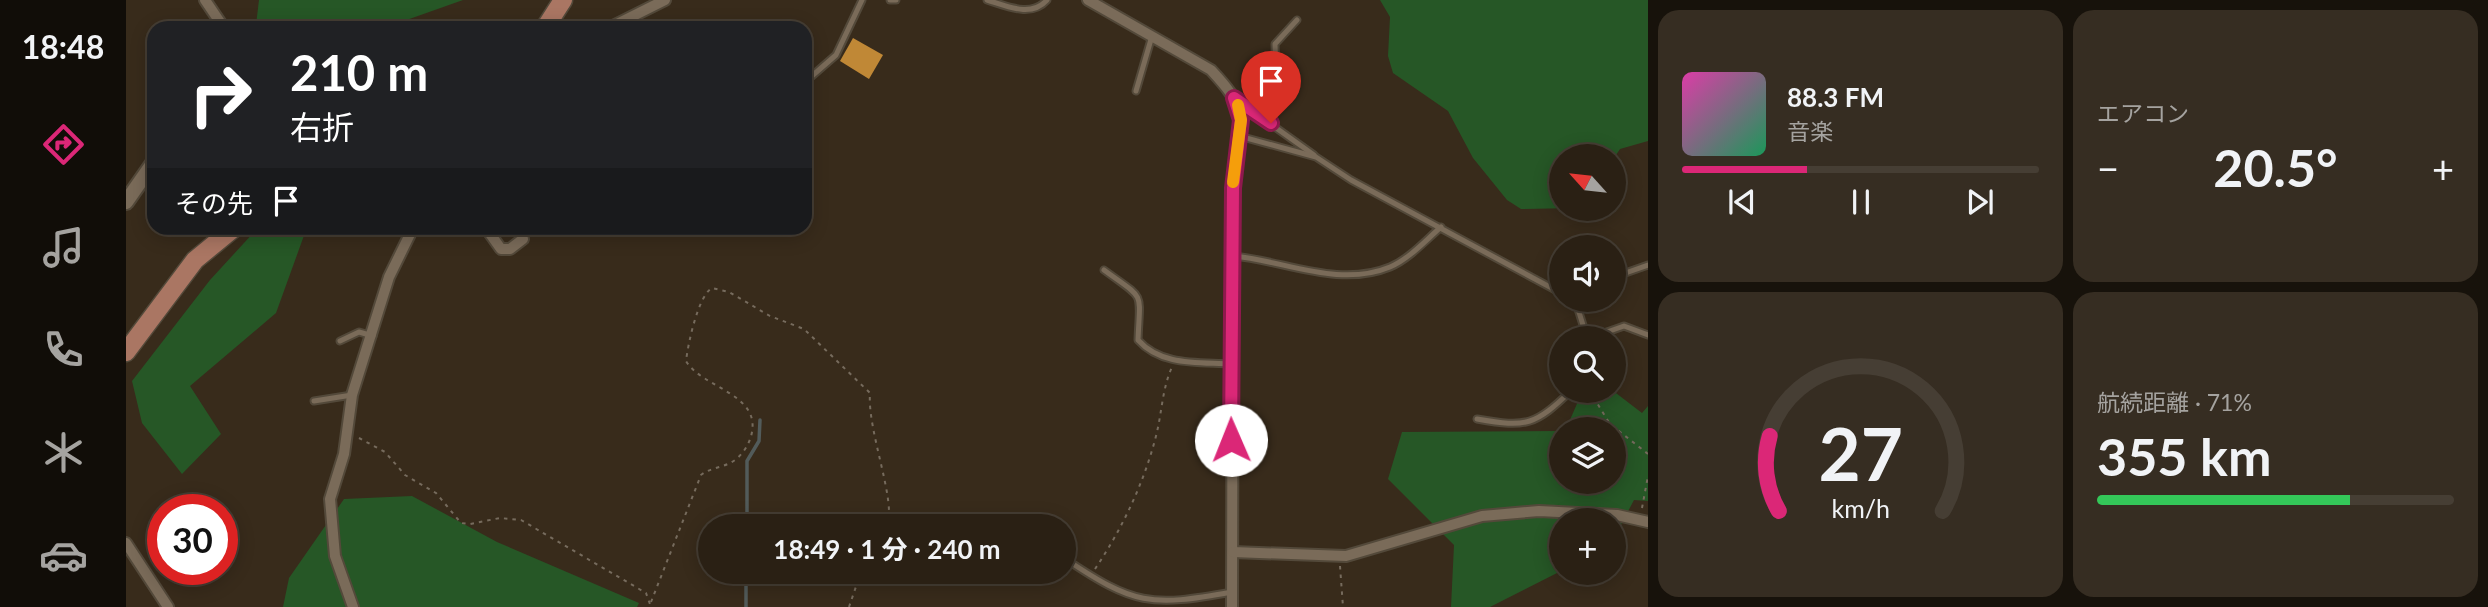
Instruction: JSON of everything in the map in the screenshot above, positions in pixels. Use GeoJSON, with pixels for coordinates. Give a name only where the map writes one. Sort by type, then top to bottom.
{"type":"FeatureCollection","features":[{"type":"Feature","properties":{"kind":"main road"},"geometry":{"type":"LineString","coordinates":[[550,21],[563,0]]}},
{"type":"Feature","properties":{"kind":"main road"},"geometry":{"type":"LineString","coordinates":[[126,352],[195,260],[225,235]]}},
{"type":"Feature","properties":{"kind":"street"},"geometry":{"type":"LineString","coordinates":[[205,0],[219,21]]}},
{"type":"Feature","properties":{"kind":"street"},"geometry":{"type":"LineString","coordinates":[[623,21],[665,0]]}},
{"type":"Feature","properties":{"kind":"street"},"geometry":{"type":"LineString","coordinates":[[1088,0],[1211,70],[1234,98],[1241,120],[1233,176],[1230,364],[1232,607]]}},
{"type":"Feature","properties":{"kind":"street"},"geometry":{"type":"LineString","coordinates":[[126,202],[147,172]]}},
{"type":"Feature","properties":{"kind":"street"},"geometry":{"type":"LineString","coordinates":[[354,607],[335,556],[330,499],[347,437],[352,395],[373,336],[389,277],[410,235]]}},
{"type":"Feature","properties":{"kind":"street"},"geometry":{"type":"LineString","coordinates":[[491,235],[501,249],[510,249],[523,239]]}},
{"type":"Feature","properties":{"kind":"street"},"geometry":{"type":"LineString","coordinates":[[1233,552],[1339,556],[1482,516],[1550,510],[1643,520]]}},
{"type":"Feature","properties":{"kind":"street"},"geometry":{"type":"LineString","coordinates":[[126,543],[167,607]]}},
{"type":"Feature","properties":{"kind":"lane"},"geometry":{"type":"LineString","coordinates":[[812,76],[836,55],[863,0]]}},
{"type":"Feature","properties":{"kind":"lane"},"geometry":{"type":"LineString","coordinates":[[987,0],[1030,11],[1040,8],[1047,0]]}},
{"type":"Feature","properties":{"kind":"lane"},"geometry":{"type":"LineString","coordinates":[[1255,111],[1276,78],[1275,44],[1297,20]]}},
{"type":"Feature","properties":{"kind":"lane"},"geometry":{"type":"LineString","coordinates":[[1136,91],[1152,36]]}},
{"type":"Feature","properties":{"kind":"lane"},"geometry":{"type":"LineString","coordinates":[[1234,98],[1351,180],[1549,286]]}},
{"type":"Feature","properties":{"kind":"lane"},"geometry":{"type":"LineString","coordinates":[[1239,136],[1316,157]]}},
{"type":"Feature","properties":{"kind":"lane"},"geometry":{"type":"LineString","coordinates":[[1232,255],[1277,262],[1325,275],[1370,273],[1391,267],[1441,227]]}},
{"type":"Feature","properties":{"kind":"lane"},"geometry":{"type":"LineString","coordinates":[[1626,273],[1648,265]]}},
{"type":"Feature","properties":{"kind":"lane"},"geometry":{"type":"LineString","coordinates":[[1104,270],[1137,295],[1142,304],[1138,340],[1166,360],[1230,364]]}},
{"type":"Feature","properties":{"kind":"lane"},"geometry":{"type":"LineString","coordinates":[[1626,328],[1648,335]]}},
{"type":"Feature","properties":{"kind":"lane"},"geometry":{"type":"LineString","coordinates":[[340,341],[359,332],[373,336]]}},
{"type":"Feature","properties":{"kind":"lane"},"geometry":{"type":"LineString","coordinates":[[314,401],[352,395]]}},
{"type":"Feature","properties":{"kind":"lane"},"geometry":{"type":"LineString","coordinates":[[1477,419],[1502,424],[1531,423],[1542,419],[1559,403]]}},
{"type":"Feature","properties":{"kind":"lane"},"geometry":{"type":"LineString","coordinates":[[1076,566],[1091,576],[1143,600],[1160,603],[1232,592]]}},
{"type":"Feature","properties":{"kind":"path"},"geometry":{"type":"LineString","coordinates":[[651,607],[701,475],[736,459],[747,444],[753,428],[751,414],[740,401],[702,377],[685,361],[701,303],[706,292],[712,288],[729,292],[770,316],[804,329],[870,393],[872,436],[889,504],[888,514]]}},
{"type":"Feature","properties":{"kind":"path"},"geometry":{"type":"LineString","coordinates":[[1091,576],[1112,543],[1143,478],[1156,435],[1165,384],[1176,360]]}},
{"type":"Feature","properties":{"kind":"path"},"geometry":{"type":"LineString","coordinates":[[1597,403],[1610,424],[1648,454]]}},
{"type":"Feature","properties":{"kind":"path"},"geometry":{"type":"LineString","coordinates":[[347,437],[360,438],[385,452],[405,475],[436,493],[461,523],[470,524],[500,518],[521,520],[646,593],[651,602]]}},
{"type":"Feature","properties":{"kind":"path"},"geometry":{"type":"LineString","coordinates":[[1643,520],[1648,477]]}},
{"type":"Feature","properties":{"kind":"path"},"geometry":{"type":"LineString","coordinates":[[1339,556],[1343,607]]}},
{"type":"Feature","properties":{"kind":"path"},"geometry":{"type":"LineString","coordinates":[[849,607],[856,584]]}},
{"type":"Feature","properties":{"kind":"green space"},"geometry":{"type":"Polygon","coordinates":[[[259,0],[463,0],[404,21],[256,21],[259,0]]]}},
{"type":"Feature","properties":{"kind":"green space"},"geometry":{"type":"Polygon","coordinates":[[[1380,0],[1648,0],[1648,141],[1626,147],[1626,144],[1549,144],[1549,208],[1521,209],[1507,200],[1473,158],[1448,111],[1393,73],[1388,56],[1390,17],[1380,0]]]}},
{"type":"Feature","properties":{"kind":"green space"},"geometry":{"type":"Polygon","coordinates":[[[251,235],[304,235],[276,313],[190,386],[221,434],[182,474],[142,423],[132,381],[210,280],[251,235]]]}},
{"type":"Feature","properties":{"kind":"green space"},"geometry":{"type":"Polygon","coordinates":[[[1626,401],[1642,413],[1648,406],[1648,501],[1634,500],[1626,515],[1626,508],[1549,508],[1549,577],[1490,607],[1451,607],[1454,545],[1388,479],[1402,432],[1549,431],[1549,494],[1626,494],[1626,417],[1571,417],[1577,403],[1626,403],[1626,401]]]}},
{"type":"Feature","properties":{"kind":"green space"},"geometry":{"type":"Polygon","coordinates":[[[412,496],[497,542],[639,603],[637,607],[283,607],[289,578],[344,499],[412,496]]]}},
{"type":"Feature","properties":{"kind":"building"},"geometry":{"type":"Polygon","coordinates":[[[853,38],[883,55],[869,79],[840,61],[853,38]]]}},
{"type":"Feature","properties":{"kind":"waterway"},"geometry":{"type":"LineString","coordinates":[[747,514],[747,461],[759,441],[760,420]]}},
{"type":"Feature","properties":{"kind":"waterway"},"geometry":{"type":"LineString","coordinates":[[746,584],[746,607]]}},
{"type":"Feature","properties":{"kind":"slow traffic"},"geometry":{"type":"LineString","coordinates":[[1233,182],[1241,120],[1238,105]]}},
{"type":"Feature","properties":{"kind":"route"},"geometry":{"type":"LineString","coordinates":[[1231,440],[1233,176],[1241,120],[1240,109],[1234,98],[1271,123]]}}]}
